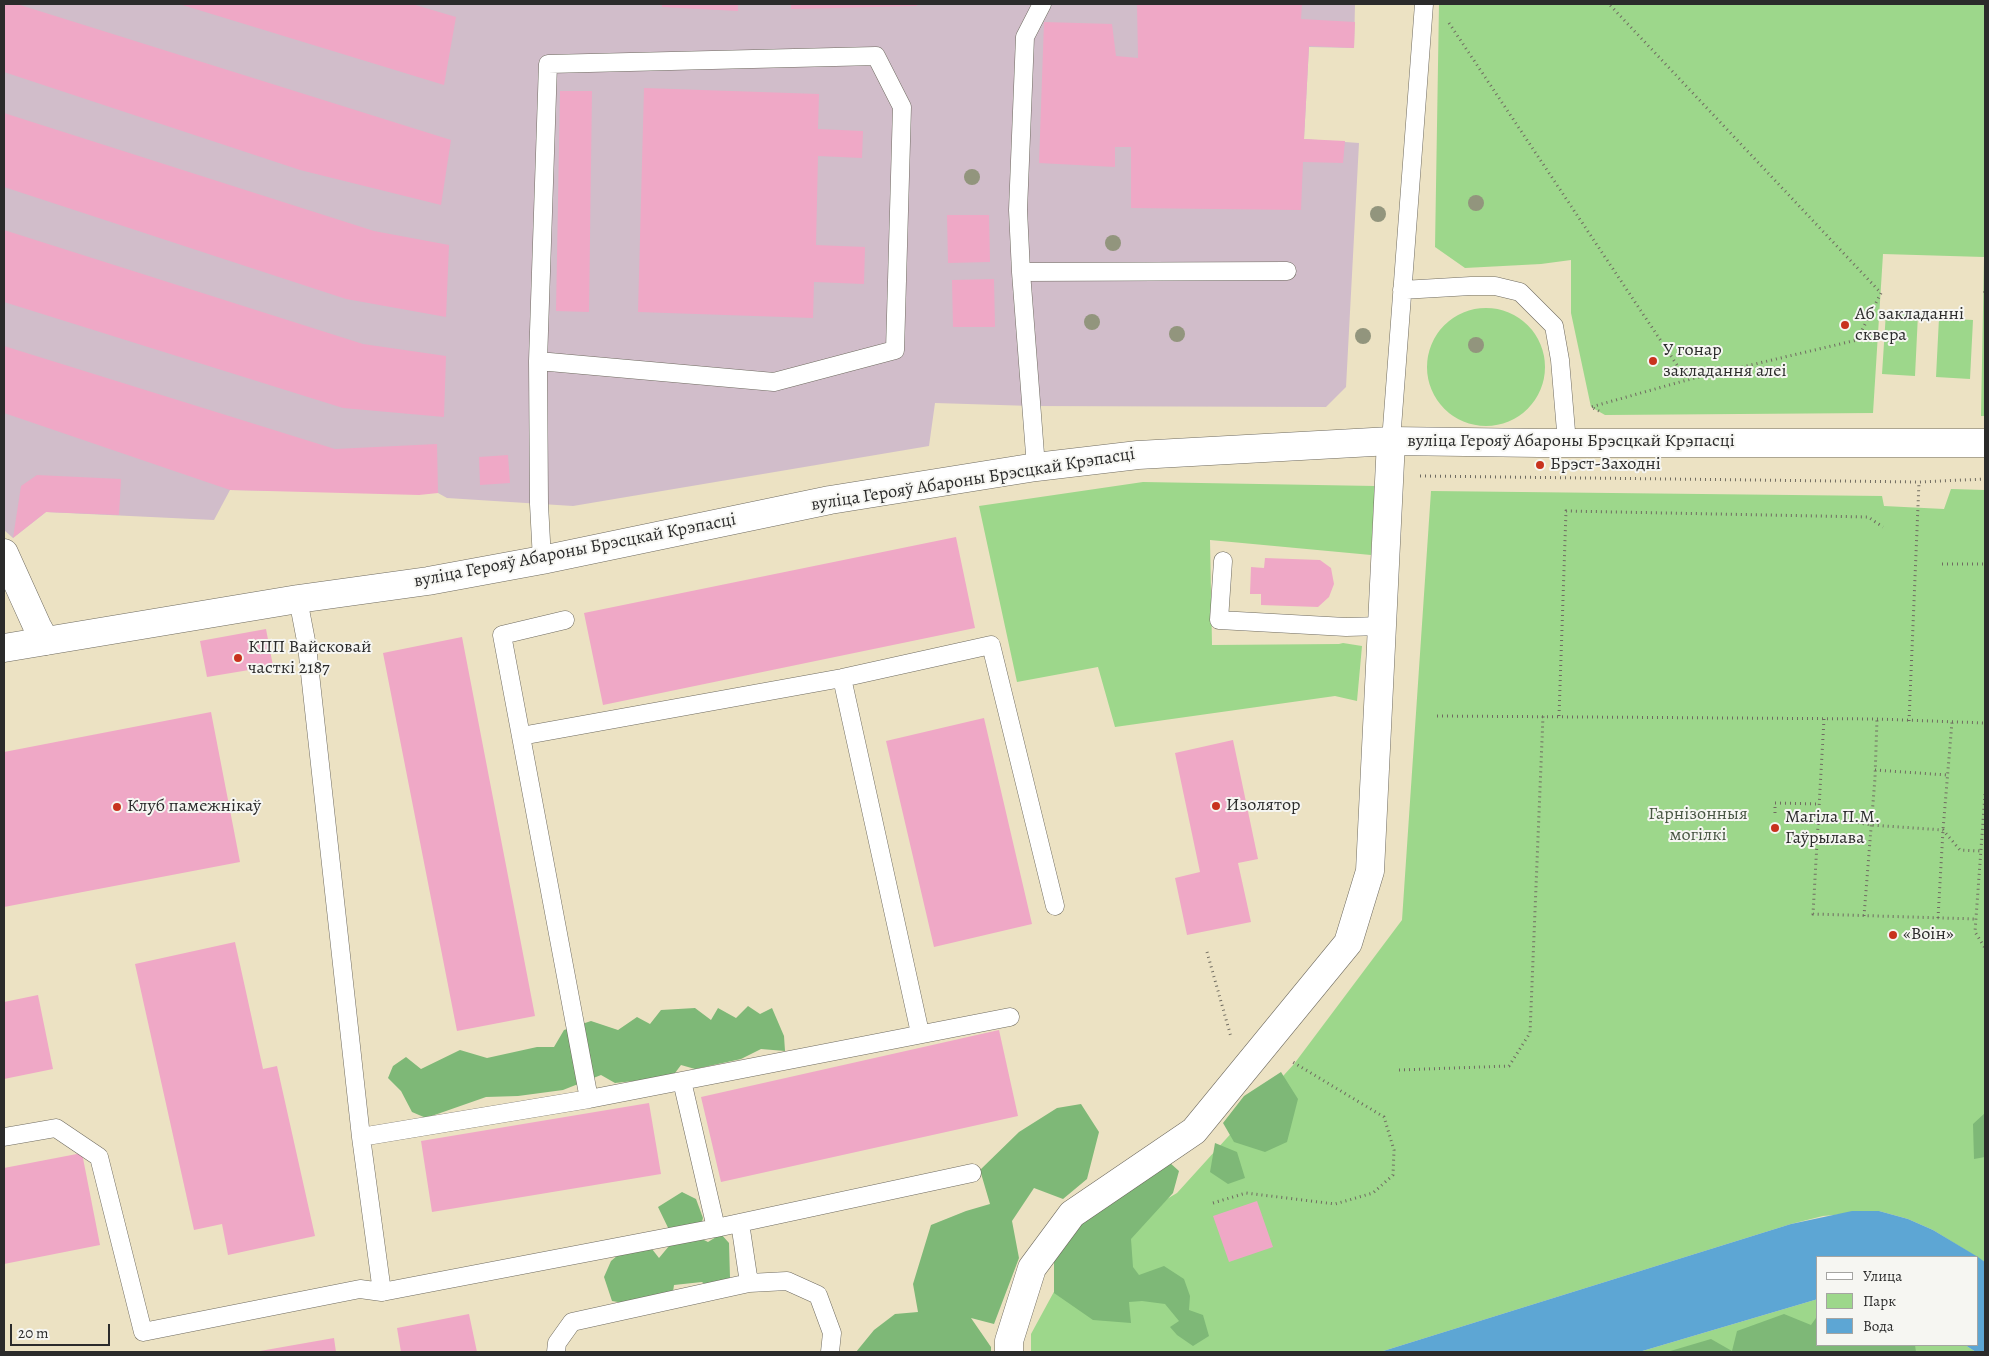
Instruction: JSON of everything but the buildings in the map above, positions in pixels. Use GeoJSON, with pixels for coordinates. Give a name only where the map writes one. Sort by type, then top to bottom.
{"type":"FeatureCollection","features":[{"type":"Feature","properties":{"kind":"main road","name":"вуліца Герояў Абароны Брэсцкай Крэпасці"},"geometry":{"type":"LineString","coordinates":[[4,648],[298,599],[428,581],[542,560],[830,500],[1036,467],[1138,455],[1392,441],[1985,443]]}},
{"type":"Feature","properties":{"kind":"main road"},"geometry":{"type":"LineString","coordinates":[[1010,1352],[1009,1341],[1032,1268],[1072,1214],[1194,1131],[1348,943],[1370,871],[1392,441]]}},
{"type":"Feature","properties":{"kind":"main road"},"geometry":{"type":"LineString","coordinates":[[4,553],[37,626],[46,641]]}},
{"type":"Feature","properties":{"kind":"lane"},"geometry":{"type":"LineString","coordinates":[[1036,467],[1018,210],[1025,37],[1042,4]]}},
{"type":"Feature","properties":{"kind":"lane"},"geometry":{"type":"LineString","coordinates":[[1392,441],[1424,4]]}},
{"type":"Feature","properties":{"kind":"lane"},"geometry":{"type":"LineString","coordinates":[[538,361],[774,382],[895,350],[902,107],[876,56],[548,64],[538,361],[538,504],[542,560]]}},
{"type":"Feature","properties":{"kind":"lane"},"geometry":{"type":"LineString","coordinates":[[1021,272],[1288,270]]}},
{"type":"Feature","properties":{"kind":"lane"},"geometry":{"type":"LineString","coordinates":[[1402,290],[1495,286],[1520,292],[1554,326],[1560,360],[1567,443]]}},
{"type":"Feature","properties":{"kind":"lane"},"geometry":{"type":"LineString","coordinates":[[1223,561],[1219,620],[1346,627],[1382,626]]}},
{"type":"Feature","properties":{"kind":"lane"},"geometry":{"type":"LineString","coordinates":[[298,599],[307,646],[361,1137],[382,1292]]}},
{"type":"Feature","properties":{"kind":"lane"},"geometry":{"type":"LineString","coordinates":[[565,620],[502,635],[589,1099]]}},
{"type":"Feature","properties":{"kind":"lane"},"geometry":{"type":"LineString","coordinates":[[521,736],[842,678],[991,645],[1055,906]]}},
{"type":"Feature","properties":{"kind":"lane"},"geometry":{"type":"LineString","coordinates":[[842,678],[920,1033]]}},
{"type":"Feature","properties":{"kind":"lane"},"geometry":{"type":"LineString","coordinates":[[361,1137],[589,1099],[920,1033],[1010,1017]]}},
{"type":"Feature","properties":{"kind":"lane"},"geometry":{"type":"LineString","coordinates":[[682,1081],[716,1228]]}},
{"type":"Feature","properties":{"kind":"lane"},"geometry":{"type":"LineString","coordinates":[[4,1137],[56,1128],[99,1157],[143,1332],[360,1289],[382,1292],[716,1228],[972,1173]]}},
{"type":"Feature","properties":{"kind":"lane"},"geometry":{"type":"LineString","coordinates":[[740,1223],[749,1283]]}},
{"type":"Feature","properties":{"kind":"lane"},"geometry":{"type":"LineString","coordinates":[[556,1352],[556,1343],[572,1322],[749,1283],[787,1281],[818,1295],[832,1334],[830,1352]]}},
{"type":"Feature","properties":{"kind":"path"},"geometry":{"type":"LineString","coordinates":[[1605,415],[1591,407],[1687,380],[1857,340],[1881,292],[1609,4]]}},
{"type":"Feature","properties":{"kind":"path"},"geometry":{"type":"LineString","coordinates":[[1447,20],[1687,380]]}},
{"type":"Feature","properties":{"kind":"path"},"geometry":{"type":"LineString","coordinates":[[1390,476],[1919,482],[1985,479]]}},
{"type":"Feature","properties":{"kind":"path"},"geometry":{"type":"LineString","coordinates":[[1909,721],[1919,482]]}},
{"type":"Feature","properties":{"kind":"path"},"geometry":{"type":"LineString","coordinates":[[1559,716],[1566,511],[1868,517],[1883,527]]}},
{"type":"Feature","properties":{"kind":"path"},"geometry":{"type":"LineString","coordinates":[[1942,564],[1985,564]]}},
{"type":"Feature","properties":{"kind":"path"},"geometry":{"type":"LineString","coordinates":[[1437,716],[1877,719],[1985,723]]}},
{"type":"Feature","properties":{"kind":"path"},"geometry":{"type":"LineString","coordinates":[[1399,1070],[1509,1066],[1530,1032],[1543,716]]}},
{"type":"Feature","properties":{"kind":"path"},"geometry":{"type":"LineString","coordinates":[[1864,916],[1877,719]]}},
{"type":"Feature","properties":{"kind":"path"},"geometry":{"type":"LineString","coordinates":[[1824,720],[1813,914],[1976,918]]}},
{"type":"Feature","properties":{"kind":"path"},"geometry":{"type":"LineString","coordinates":[[1938,918],[1952,722]]}},
{"type":"Feature","properties":{"kind":"path"},"geometry":{"type":"LineString","coordinates":[[1875,770],[1947,775]]}},
{"type":"Feature","properties":{"kind":"path"},"geometry":{"type":"LineString","coordinates":[[1985,794],[1975,932],[1985,948]]}},
{"type":"Feature","properties":{"kind":"path"},"geometry":{"type":"LineString","coordinates":[[1775,813],[1775,803],[1819,804]]}},
{"type":"Feature","properties":{"kind":"path"},"geometry":{"type":"LineString","coordinates":[[1818,821],[1854,822],[1943,830],[1960,850],[1981,851]]}},
{"type":"Feature","properties":{"kind":"path"},"geometry":{"type":"LineString","coordinates":[[1207,952],[1236,1055],[1260,1052],[1294,1064],[1384,1117],[1394,1150],[1392,1175],[1374,1193],[1335,1204],[1246,1193],[1213,1203]]}},
{"type":"Feature","properties":{"kind":"shaded area"},"geometry":{"type":"Polygon","coordinates":[[[4,4],[1355,4],[1354,48],[1309,47],[1304,139],[1359,143],[1346,387],[1326,407],[1032,406],[935,403],[929,446],[573,506],[447,498],[438,493],[230,490],[214,520],[46,512],[13,538],[4,530],[4,4]]]}},
{"type":"Feature","properties":{"kind":"green space"},"geometry":{"type":"Polygon","coordinates":[[[1439,4],[1985,4],[1985,416],[1981,416],[1984,257],[1883,254],[1873,413],[1605,415],[1591,407],[1571,313],[1571,260],[1541,264],[1465,268],[1435,247],[1439,4]]]}},
{"type":"Feature","properties":{"kind":"green space"},"geometry":{"type":"Polygon","coordinates":[[[1486,308],[1509,313],[1528,325],[1540,344],[1545,367],[1540,390],[1528,409],[1509,421],[1486,426],[1463,421],[1444,409],[1432,390],[1427,367],[1432,344],[1444,325],[1463,313],[1486,308]]]}},
{"type":"Feature","properties":{"kind":"green space"},"geometry":{"type":"Polygon","coordinates":[[[1886,312],[1918,314],[1915,376],[1882,374],[1886,312]]]}},
{"type":"Feature","properties":{"kind":"green space"},"geometry":{"type":"Polygon","coordinates":[[[1939,318],[1973,320],[1970,379],[1936,377],[1939,318]]]}},
{"type":"Feature","properties":{"kind":"green space"},"geometry":{"type":"Polygon","coordinates":[[[1143,482],[1375,486],[1371,555],[1210,540],[1212,645],[1343,643],[1362,646],[1357,701],[1335,696],[1115,727],[1098,667],[1017,682],[979,506],[1143,482]]]}},
{"type":"Feature","properties":{"kind":"green space","name":"Гарнізонныя могілкі"},"geometry":{"type":"Polygon","coordinates":[[[1951,489],[1985,490],[1985,1262],[1979,1258],[1979,1256],[1975,1256],[1933,1230],[1908,1219],[1879,1211],[1823,1216],[1791,1224],[1380,1352],[1031,1352],[1031,1334],[1075,1253],[1177,1193],[1294,1064],[1402,920],[1431,491],[1882,496],[1884,506],[1944,509],[1951,489]]]}},
{"type":"Feature","properties":{"kind":"green space"},"geometry":{"type":"Polygon","coordinates":[[[748,1006],[760,1014],[772,1008],[784,1036],[785,1051],[761,1049],[741,1059],[695,1069],[681,1065],[672,1077],[615,1083],[601,1075],[563,1090],[518,1096],[486,1097],[426,1118],[412,1112],[401,1091],[388,1078],[393,1066],[406,1057],[421,1069],[460,1050],[487,1058],[537,1047],[554,1047],[564,1030],[591,1021],[618,1030],[637,1017],[650,1024],[661,1010],[695,1008],[711,1020],[718,1008],[736,1018],[748,1006]]]}},
{"type":"Feature","properties":{"kind":"green space"},"geometry":{"type":"Polygon","coordinates":[[[1281,1072],[1298,1099],[1287,1142],[1265,1152],[1234,1142],[1223,1123],[1244,1096],[1281,1072]]]}},
{"type":"Feature","properties":{"kind":"green space"},"geometry":{"type":"Polygon","coordinates":[[[1081,1104],[1099,1132],[1087,1179],[1063,1199],[1034,1188],[1012,1221],[1019,1258],[994,1324],[971,1318],[991,1347],[991,1352],[856,1352],[874,1330],[895,1314],[918,1312],[913,1284],[931,1225],[990,1204],[980,1170],[1019,1132],[1057,1108],[1081,1104]]]}},
{"type":"Feature","properties":{"kind":"green space"},"geometry":{"type":"Polygon","coordinates":[[[1985,1113],[1985,1157],[1974,1159],[1973,1124],[1985,1113]]]}},
{"type":"Feature","properties":{"kind":"green space"},"geometry":{"type":"Polygon","coordinates":[[[1215,1143],[1237,1152],[1245,1178],[1228,1184],[1210,1172],[1215,1143]]]}},
{"type":"Feature","properties":{"kind":"green space"},"geometry":{"type":"Polygon","coordinates":[[[1169,1162],[1179,1171],[1173,1193],[1131,1239],[1133,1267],[1139,1275],[1164,1266],[1184,1279],[1190,1296],[1189,1310],[1203,1315],[1209,1336],[1193,1346],[1177,1335],[1170,1327],[1179,1321],[1165,1304],[1142,1301],[1129,1302],[1131,1323],[1093,1320],[1054,1293],[1054,1261],[1084,1220],[1169,1162]]]}},
{"type":"Feature","properties":{"kind":"green space"},"geometry":{"type":"Polygon","coordinates":[[[682,1192],[696,1199],[703,1218],[698,1237],[708,1242],[721,1234],[729,1243],[730,1278],[716,1294],[702,1282],[674,1285],[672,1299],[648,1307],[612,1301],[604,1277],[611,1261],[618,1255],[652,1249],[659,1258],[674,1240],[658,1207],[682,1192]]]}},
{"type":"Feature","properties":{"kind":"green space"},"geometry":{"type":"Polygon","coordinates":[[[1816,1300],[1816,1346],[1967,1346],[1976,1352],[1639,1352],[1816,1300]]]}},
{"type":"Feature","properties":{"kind":"green space"},"geometry":{"type":"Polygon","coordinates":[[[1784,1314],[1811,1325],[1816,1318],[1816,1346],[1915,1346],[1916,1352],[1667,1352],[1711,1339],[1732,1351],[1737,1331],[1784,1314]]]}},
{"type":"Feature","properties":{"kind":"water"},"geometry":{"type":"Polygon","coordinates":[[[1852,1211],[1879,1211],[1908,1219],[1933,1230],[1976,1256],[1816,1256],[1816,1300],[1639,1352],[1380,1352],[1791,1224],[1852,1211]]]}},
{"type":"Feature","properties":{"kind":"water"},"geometry":{"type":"Polygon","coordinates":[[[1979,1258],[1985,1262],[1985,1352],[1976,1352],[1967,1346],[1979,1346],[1979,1258]]]}},
{"type":"Feature","properties":{"kind":"place","name":"Аб закладанні сквера"},"geometry":{"type":"Point","coordinates":[1845,325]}},
{"type":"Feature","properties":{"kind":"place","name":"У гонар закладання алеі"},"geometry":{"type":"Point","coordinates":[1653,361]}},
{"type":"Feature","properties":{"kind":"place","name":"Брэст-Заходні"},"geometry":{"type":"Point","coordinates":[1540,465]}},
{"type":"Feature","properties":{"kind":"place","name":"КПП Вайсковай часткі 2187"},"geometry":{"type":"Point","coordinates":[238,658]}},
{"type":"Feature","properties":{"kind":"place","name":"Изолятор"},"geometry":{"type":"Point","coordinates":[1216,806]}},
{"type":"Feature","properties":{"kind":"place","name":"Клуб памежнікаў"},"geometry":{"type":"Point","coordinates":[117,807]}},
{"type":"Feature","properties":{"kind":"place","name":"Магіла П.М. Гаўрылава"},"geometry":{"type":"Point","coordinates":[1775,828]}},
{"type":"Feature","properties":{"kind":"place","name":"«Воін»"},"geometry":{"type":"Point","coordinates":[1893,935]}}]}
